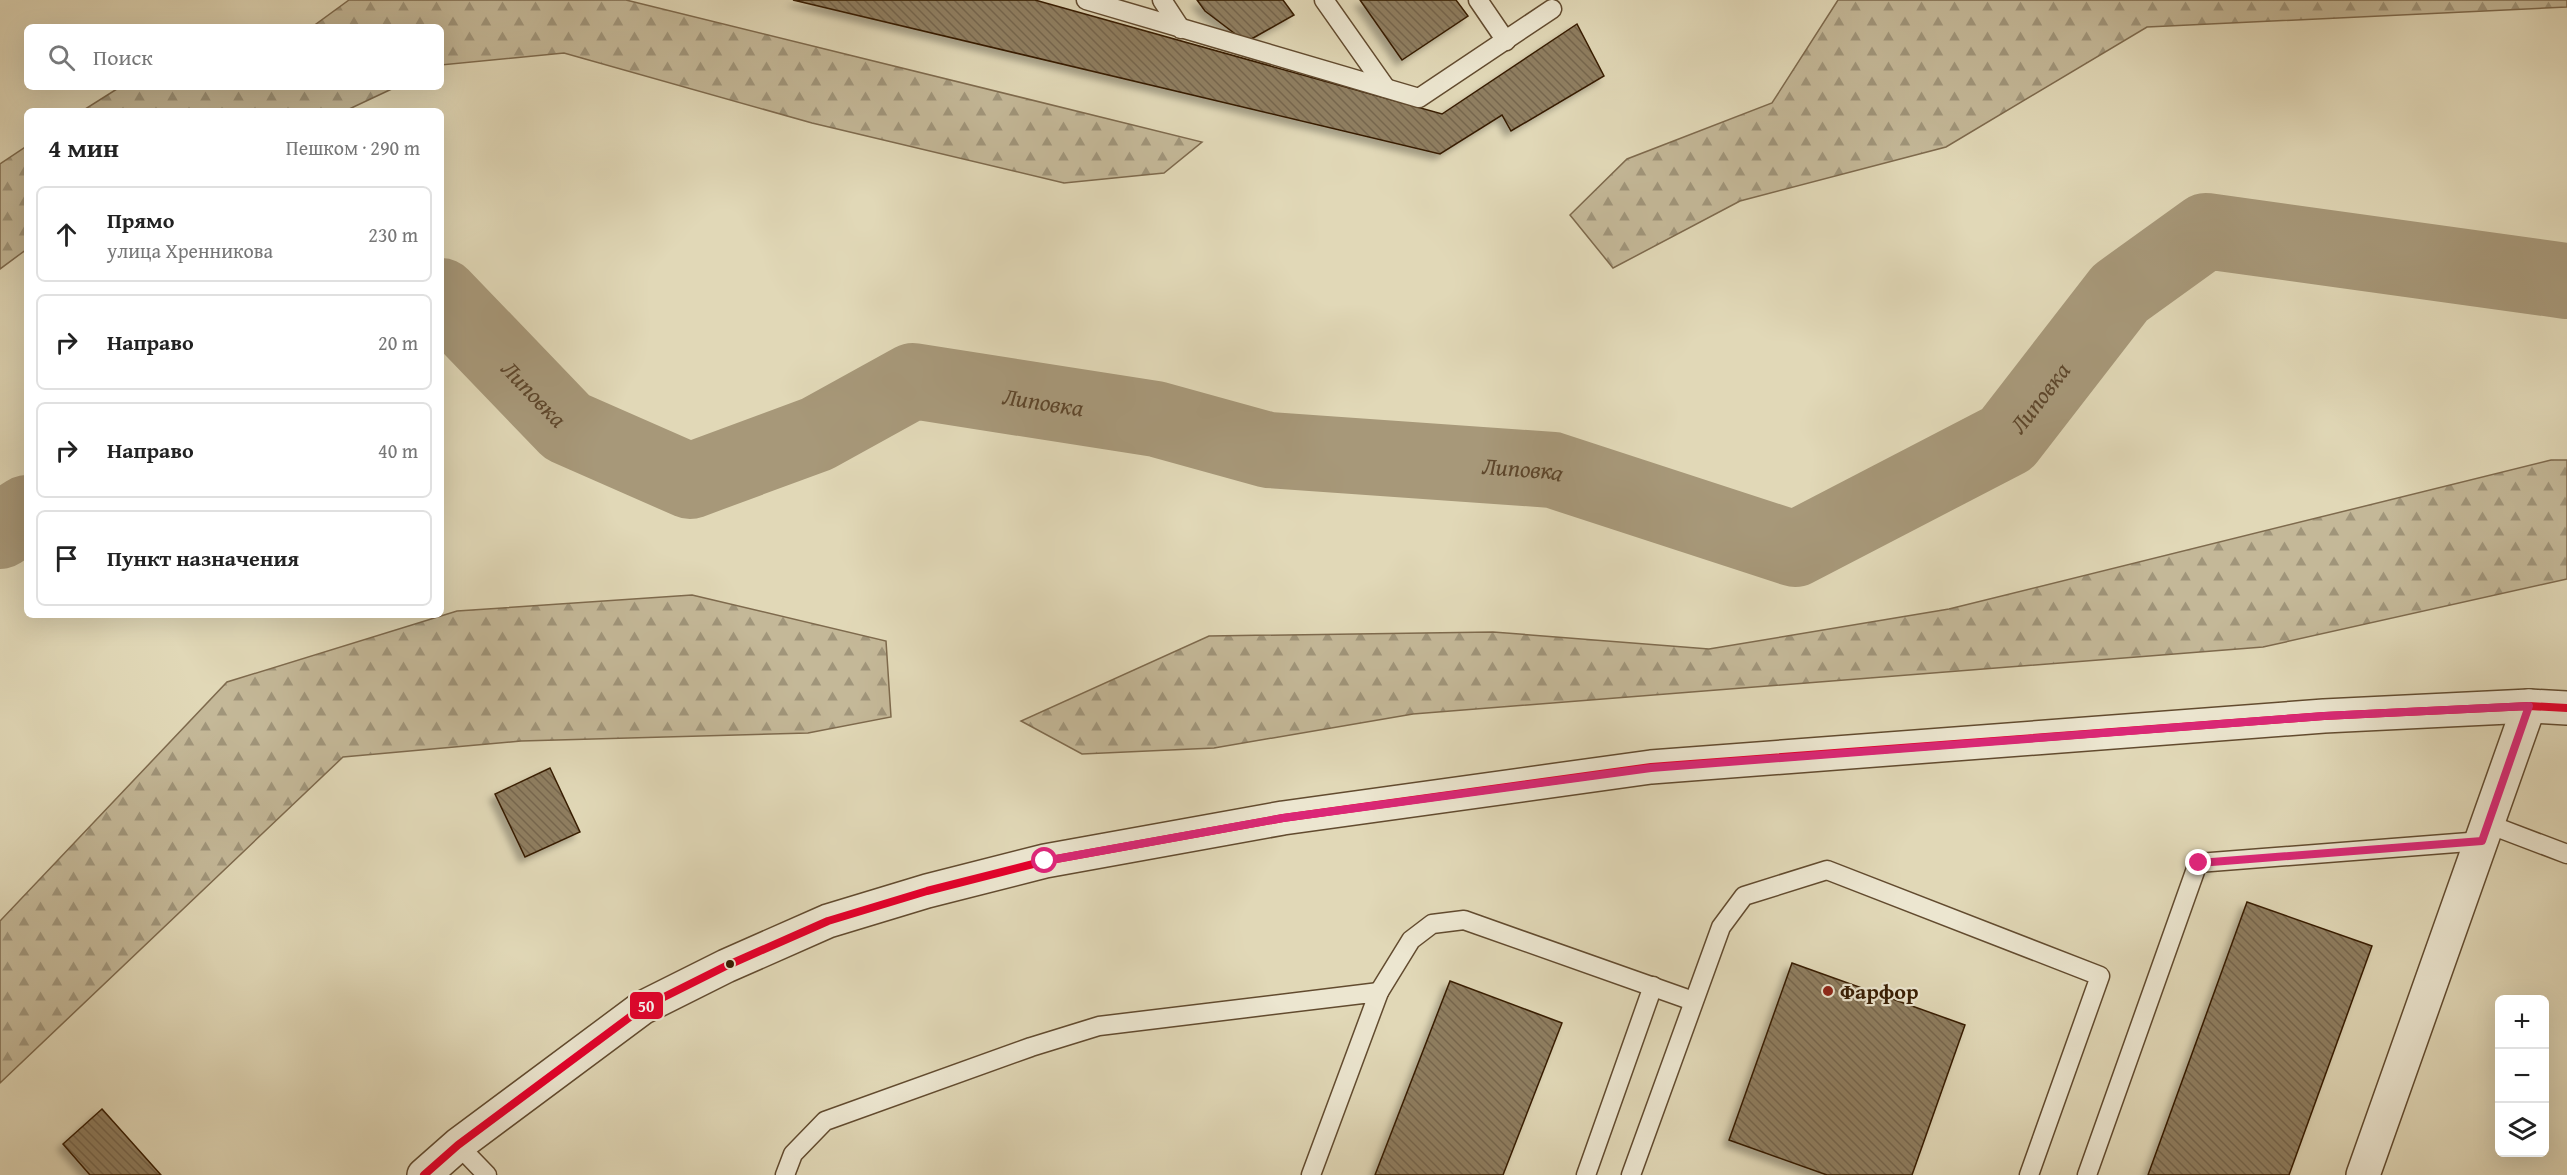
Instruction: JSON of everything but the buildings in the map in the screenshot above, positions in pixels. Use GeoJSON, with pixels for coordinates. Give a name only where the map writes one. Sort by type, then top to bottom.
{"type":"FeatureCollection","features":[{"type":"Feature","properties":{"kind":"street"},"geometry":{"type":"LineString","coordinates":[[2364,1175],[2529,706]]}},
{"type":"Feature","properties":{"kind":"street"},"geometry":{"type":"LineString","coordinates":[[424,1175],[458,1145],[642,1008],[726,966],[828,921],[927,891],[1045,861],[1283,818],[1651,768],[2312,717],[2529,706],[2567,708]]}},
{"type":"Feature","properties":{"kind":"lane"},"geometry":{"type":"LineString","coordinates":[[1086,0],[1419,98],[1552,9]]}},
{"type":"Feature","properties":{"kind":"lane"},"geometry":{"type":"LineString","coordinates":[[1162,0],[1181,29]]}},
{"type":"Feature","properties":{"kind":"lane"},"geometry":{"type":"LineString","coordinates":[[1324,0],[1386,88]]}},
{"type":"Feature","properties":{"kind":"lane"},"geometry":{"type":"LineString","coordinates":[[1478,0],[1506,41]]}},
{"type":"Feature","properties":{"kind":"lane"},"geometry":{"type":"LineString","coordinates":[[2087,1175],[2199,863],[2485,832],[2567,854]]}},
{"type":"Feature","properties":{"kind":"lane"},"geometry":{"type":"LineString","coordinates":[[1630,1175],[1721,927],[1744,896],[1827,870],[2100,976],[2029,1175]]}},
{"type":"Feature","properties":{"kind":"lane"},"geometry":{"type":"LineString","coordinates":[[1311,1175],[1378,992],[1411,940],[1432,924],[1464,920],[1693,1001]]}},
{"type":"Feature","properties":{"kind":"lane"},"geometry":{"type":"LineString","coordinates":[[1586,1175],[1653,986]]}},
{"type":"Feature","properties":{"kind":"lane"},"geometry":{"type":"LineString","coordinates":[[785,1175],[793,1154],[825,1121],[1030,1047],[1099,1026],[1378,992]]}},
{"type":"Feature","properties":{"kind":"lane"},"geometry":{"type":"LineString","coordinates":[[458,1145],[487,1175]]}},
{"type":"Feature","properties":{"kind":"green space"},"geometry":{"type":"Polygon","coordinates":[[[349,0],[626,0],[1202,142],[1164,173],[1064,183],[812,123],[564,53],[444,65],[444,24],[316,24],[349,0]]]}},
{"type":"Feature","properties":{"kind":"green space"},"geometry":{"type":"Polygon","coordinates":[[[1838,0],[2567,0],[2567,7],[2147,27],[1946,147],[1740,201],[1613,268],[1570,215],[1627,159],[1772,103],[1838,0]]]}},
{"type":"Feature","properties":{"kind":"green space"},"geometry":{"type":"Polygon","coordinates":[[[115,90],[390,90],[351,108],[87,108],[115,90]]]}},
{"type":"Feature","properties":{"kind":"green space"},"geometry":{"type":"Polygon","coordinates":[[[24,148],[24,251],[0,269],[0,164],[24,148]]]}},
{"type":"Feature","properties":{"kind":"green space"},"geometry":{"type":"Polygon","coordinates":[[[2551,460],[2567,460],[2567,579],[2263,647],[1413,714],[1214,748],[1082,754],[1021,721],[1209,636],[1493,632],[1709,649],[1949,609],[2551,460]]]}},
{"type":"Feature","properties":{"kind":"green space"},"geometry":{"type":"Polygon","coordinates":[[[692,595],[886,641],[891,717],[808,733],[521,741],[343,757],[0,1083],[0,921],[227,682],[434,618],[444,618],[444,615],[457,611],[692,595]]]}},
{"type":"Feature","properties":{"kind":"waterway","name":"Липовка"},"geometry":{"type":"LineString","coordinates":[[444,299],[567,427],[690,481],[817,434],[913,381],[1156,419],[1268,450],[1553,470],[1795,549],[2007,439],[2120,293],[2206,231],[2567,281]]}},
{"type":"Feature","properties":{"kind":"waterway","name":"Липовка"},"geometry":{"type":"LineString","coordinates":[[0,531],[24,515]]}},
{"type":"Feature","properties":{"kind":"transit line","name":"50"},"geometry":{"type":"LineString","coordinates":[[424,1175],[458,1145],[642,1008],[726,966],[828,921],[927,891],[1045,861],[1283,818],[1651,767],[2324,716],[2529,706],[2567,708]]}},
{"type":"Feature","properties":{"kind":"place","name":"Фарфор"},"geometry":{"type":"Point","coordinates":[1828,991]}},
{"type":"Feature","properties":{"kind":"route"},"geometry":{"type":"LineString","coordinates":[[1045,861],[1283,818],[1651,768],[2324,716],[2529,706],[2482,841],[2199,863]]}}]}
